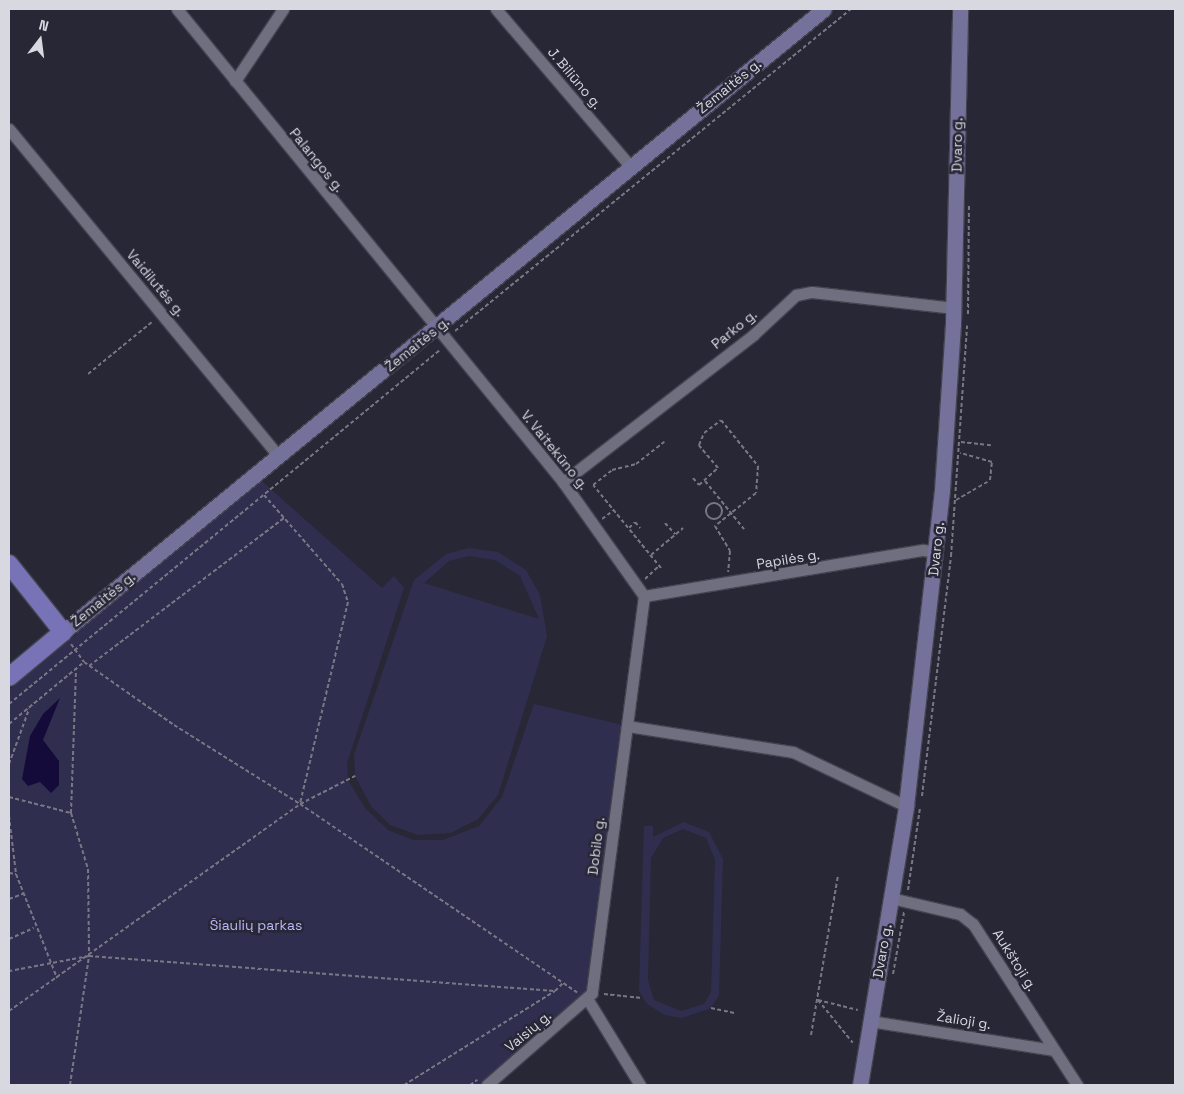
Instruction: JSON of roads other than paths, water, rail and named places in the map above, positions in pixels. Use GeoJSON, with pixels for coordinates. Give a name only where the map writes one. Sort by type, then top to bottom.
{"type":"FeatureCollection","features":[{"type":"Feature","properties":{"kind":"main road","name":"Žemaitės g."},"geometry":{"type":"LineString","coordinates":[[9,677],[435,330],[824,9]]}},
{"type":"Feature","properties":{"kind":"main road","name":"Dvaro g."},"geometry":{"type":"LineString","coordinates":[[860,1085],[863,1020],[891,898],[906,806],[936,552],[946,440],[954,308],[960,9]]}},
{"type":"Feature","properties":{"kind":"main road"},"geometry":{"type":"LineString","coordinates":[[9,564],[63,632]]}},
{"type":"Feature","properties":{"kind":"street","name":"Palangos g."},"geometry":{"type":"LineString","coordinates":[[177,9],[435,330]]}},
{"type":"Feature","properties":{"kind":"street"},"geometry":{"type":"LineString","coordinates":[[235,81],[283,9]]}},
{"type":"Feature","properties":{"kind":"street","name":"J. Biliūno g."},"geometry":{"type":"LineString","coordinates":[[496,9],[631,167]]}},
{"type":"Feature","properties":{"kind":"street","name":"Vaidilutės g."},"geometry":{"type":"LineString","coordinates":[[9,129],[279,456]]}},
{"type":"Feature","properties":{"kind":"street","name":"Parko g."},"geometry":{"type":"LineString","coordinates":[[563,482],[753,335],[796,295],[812,292],[954,308]]}},
{"type":"Feature","properties":{"kind":"street","name":"V. Vaitekūno g."},"geometry":{"type":"LineString","coordinates":[[435,330],[563,482],[596,524],[639,585],[644,596]]}},
{"type":"Feature","properties":{"kind":"street","name":"Papilės g."},"geometry":{"type":"LineString","coordinates":[[644,596],[923,550],[936,552]]}},
{"type":"Feature","properties":{"kind":"street","name":"Dobilo g."},"geometry":{"type":"LineString","coordinates":[[590,996],[644,596]]}},
{"type":"Feature","properties":{"kind":"street"},"geometry":{"type":"LineString","coordinates":[[627,726],[793,752],[906,806]]}},
{"type":"Feature","properties":{"kind":"street","name":"Aukštoji g."},"geometry":{"type":"LineString","coordinates":[[891,898],[960,914],[973,924],[1077,1085]]}},
{"type":"Feature","properties":{"kind":"street"},"geometry":{"type":"LineString","coordinates":[[590,996],[640,1085]]}},
{"type":"Feature","properties":{"kind":"street","name":"Vaisių g."},"geometry":{"type":"LineString","coordinates":[[490,1084],[590,996]]}},
{"type":"Feature","properties":{"kind":"street","name":"Žalioji g."},"geometry":{"type":"LineString","coordinates":[[863,1020],[1053,1050]]}},
{"type":"Feature","properties":{"kind":"park label","name":"Šiaulių parkas"},"geometry":{"type":"Point","coordinates":[256,925]}}]}
